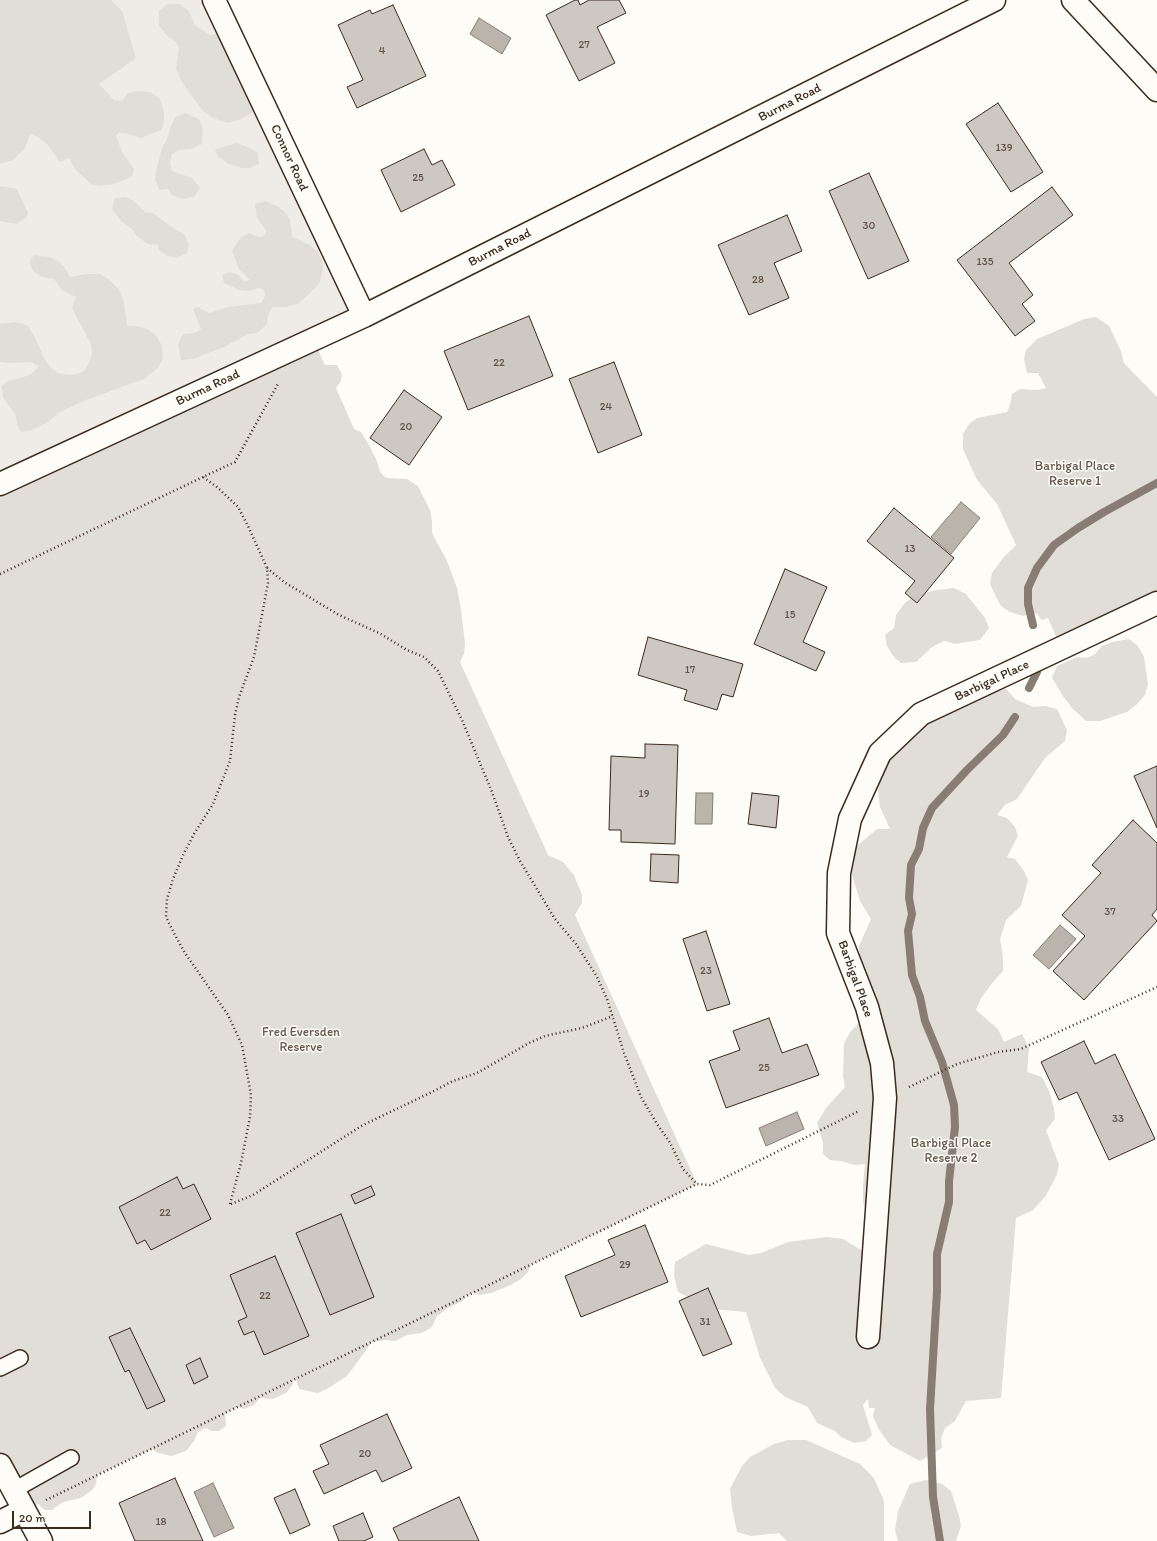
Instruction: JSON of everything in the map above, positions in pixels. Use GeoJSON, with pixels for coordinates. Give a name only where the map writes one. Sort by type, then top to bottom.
{"type":"FeatureCollection","features":[{"type":"Feature","properties":{"kind":"street","name":"Connor Road"},"geometry":{"type":"LineString","coordinates":[[214,0],[364,316]]}},
{"type":"Feature","properties":{"kind":"street","name":"Burma Road"},"geometry":{"type":"LineString","coordinates":[[0,484],[364,316],[994,0]]}},
{"type":"Feature","properties":{"kind":"street"},"geometry":{"type":"LineString","coordinates":[[1073,0],[1157,90]]}},
{"type":"Feature","properties":{"kind":"street","name":"Barbigal Place"},"geometry":{"type":"LineString","coordinates":[[868,1337],[885,1098],[882,1063],[867,1007],[838,932],[839,873],[850,819],[880,753],[921,714],[1157,603]]}},
{"type":"Feature","properties":{"kind":"street"},"geometry":{"type":"LineString","coordinates":[[0,1465],[41,1541]]}},
{"type":"Feature","properties":{"kind":"street"},"geometry":{"type":"LineString","coordinates":[[0,1522],[24,1510]]}},
{"type":"Feature","properties":{"kind":"lane"},"geometry":{"type":"LineString","coordinates":[[0,1368],[20,1358]]}},
{"type":"Feature","properties":{"kind":"lane"},"geometry":{"type":"LineString","coordinates":[[14,1490],[71,1458]]}},
{"type":"Feature","properties":{"kind":"path"},"geometry":{"type":"LineString","coordinates":[[0,574],[234,462],[280,380]]}},
{"type":"Feature","properties":{"kind":"path"},"geometry":{"type":"LineString","coordinates":[[203,477],[217,486],[238,507],[267,568],[268,583],[254,657],[239,698],[235,715],[230,761],[213,804],[184,853],[173,879],[167,899],[166,917],[175,935],[185,953],[228,1016],[242,1045],[251,1095],[250,1117],[241,1163],[230,1204],[253,1195],[363,1125],[453,1081],[477,1073],[529,1043],[545,1036],[582,1028],[613,1016]]}},
{"type":"Feature","properties":{"kind":"path"},"geometry":{"type":"LineString","coordinates":[[267,568],[284,582],[339,615],[379,633],[407,650],[424,657],[438,671],[462,720],[492,792],[508,837],[520,861],[555,919],[576,944],[596,975],[607,999],[624,1053],[641,1097],[669,1141],[683,1169],[697,1184]]}},
{"type":"Feature","properties":{"kind":"path"},"geometry":{"type":"LineString","coordinates":[[934,1075],[957,1064],[998,1052],[1021,1049],[1157,987]]}},
{"type":"Feature","properties":{"kind":"path"},"geometry":{"type":"LineString","coordinates":[[24,1510],[697,1184],[710,1185],[885,1098]]}},
{"type":"Feature","properties":{"kind":"shaded area"},"geometry":{"type":"Polygon","coordinates":[[[0,0],[214,0],[364,316],[0,483],[0,0]]]}},
{"type":"Feature","properties":{"kind":"shaded area"},"geometry":{"type":"Polygon","coordinates":[[[479,18],[511,38],[502,54],[470,34],[479,18]]]}},
{"type":"Feature","properties":{"kind":"shaded area"},"geometry":{"type":"Polygon","coordinates":[[[961,502],[980,518],[951,554],[931,537],[961,502]]]}},
{"type":"Feature","properties":{"kind":"shaded area"},"geometry":{"type":"Polygon","coordinates":[[[696,793],[713,793],[712,824],[695,824],[696,793]]]}},
{"type":"Feature","properties":{"kind":"shaded area"},"geometry":{"type":"Polygon","coordinates":[[[1060,925],[1076,939],[1049,969],[1033,955],[1060,925]]]}},
{"type":"Feature","properties":{"kind":"shaded area"},"geometry":{"type":"Polygon","coordinates":[[[797,1112],[804,1129],[766,1146],[759,1128],[797,1112]]]}},
{"type":"Feature","properties":{"kind":"shaded area"},"geometry":{"type":"Polygon","coordinates":[[[213,1483],[234,1528],[214,1537],[194,1492],[213,1483]]]}},
{"type":"Feature","properties":{"kind":"green space"},"geometry":{"type":"Polygon","coordinates":[[[0,0],[111,0],[122,11],[136,58],[99,84],[114,100],[122,101],[128,93],[138,91],[150,92],[160,99],[164,112],[164,121],[161,130],[141,138],[119,132],[116,136],[122,152],[134,169],[132,177],[114,184],[99,186],[91,184],[75,169],[69,158],[60,162],[47,144],[38,137],[30,134],[25,148],[13,160],[0,164],[0,0]]]}},
{"type":"Feature","properties":{"kind":"green space"},"geometry":{"type":"Polygon","coordinates":[[[167,4],[179,4],[188,10],[195,25],[210,35],[217,34],[225,40],[257,110],[239,120],[227,123],[213,118],[201,109],[182,82],[176,69],[179,48],[175,41],[167,36],[159,25],[159,11],[167,4]]]}},
{"type":"Feature","properties":{"kind":"green space"},"geometry":{"type":"Polygon","coordinates":[[[185,113],[199,119],[203,129],[202,144],[191,149],[179,150],[172,154],[170,163],[172,171],[192,178],[200,188],[194,197],[182,199],[172,195],[168,189],[159,190],[155,179],[163,146],[169,135],[170,128],[175,117],[185,113]]]}},
{"type":"Feature","properties":{"kind":"green space"},"geometry":{"type":"Polygon","coordinates":[[[237,143],[258,153],[259,164],[250,168],[242,168],[229,164],[218,157],[215,150],[237,143]]]}},
{"type":"Feature","properties":{"kind":"green space"},"geometry":{"type":"Polygon","coordinates":[[[0,186],[17,189],[28,213],[26,218],[16,224],[0,221],[0,186]]]}},
{"type":"Feature","properties":{"kind":"green space"},"geometry":{"type":"Polygon","coordinates":[[[126,197],[134,201],[145,212],[153,213],[173,228],[184,234],[189,244],[187,253],[177,258],[168,256],[160,251],[157,244],[150,245],[138,237],[132,229],[121,221],[112,209],[115,198],[126,197]]]}},
{"type":"Feature","properties":{"kind":"green space"},"geometry":{"type":"Polygon","coordinates":[[[265,201],[277,206],[285,212],[290,220],[292,237],[310,245],[318,252],[322,260],[323,270],[320,281],[315,288],[299,303],[286,307],[272,307],[268,316],[267,324],[257,333],[248,334],[224,347],[193,359],[181,360],[178,344],[183,334],[194,333],[201,329],[193,309],[198,307],[209,313],[228,307],[261,303],[265,296],[264,289],[258,288],[249,291],[239,290],[224,283],[222,275],[230,272],[238,275],[244,281],[250,280],[239,269],[232,251],[241,237],[250,233],[255,236],[262,237],[266,234],[266,230],[257,218],[255,204],[265,201]]]}},
{"type":"Feature","properties":{"kind":"green space"},"geometry":{"type":"Polygon","coordinates":[[[34,255],[50,257],[59,262],[65,268],[70,277],[87,274],[100,274],[110,280],[120,291],[124,303],[127,326],[137,326],[147,329],[156,335],[162,346],[163,359],[157,369],[144,379],[86,400],[58,413],[48,422],[32,430],[21,432],[17,425],[16,416],[3,397],[2,386],[8,381],[31,374],[39,366],[31,362],[0,362],[0,324],[16,322],[28,326],[44,358],[50,367],[58,373],[69,375],[78,374],[84,371],[92,354],[91,344],[72,308],[76,297],[62,290],[54,279],[42,277],[33,271],[29,262],[34,255]]]}},
{"type":"Feature","properties":{"kind":"green space","name":"Barbigal Place Reserve 1"},"geometry":{"type":"Polygon","coordinates":[[[1096,317],[1109,326],[1121,351],[1124,363],[1157,397],[1157,603],[1061,648],[1048,618],[1042,620],[1036,613],[1023,616],[1010,612],[1001,606],[995,595],[990,584],[992,573],[1003,558],[1016,545],[997,504],[977,480],[963,449],[963,434],[969,424],[977,418],[1007,412],[1012,394],[1020,389],[1038,390],[1046,388],[1038,373],[1027,373],[1024,359],[1026,350],[1037,339],[1084,319],[1096,317]]]}},
{"type":"Feature","properties":{"kind":"green space","name":"Fred Eversden Reserve"},"geometry":{"type":"Polygon","coordinates":[[[313,339],[325,365],[337,365],[342,374],[341,381],[336,388],[354,429],[361,432],[369,445],[377,461],[380,472],[386,478],[407,479],[418,486],[430,510],[432,533],[447,561],[457,588],[465,644],[464,654],[460,662],[548,855],[563,862],[574,875],[582,895],[582,903],[575,915],[697,1184],[531,1265],[528,1272],[521,1279],[511,1285],[491,1293],[479,1295],[475,1292],[464,1297],[463,1301],[448,1308],[437,1316],[432,1327],[422,1333],[407,1335],[395,1341],[386,1340],[372,1342],[347,1376],[327,1389],[318,1393],[299,1389],[296,1379],[293,1380],[293,1384],[286,1393],[273,1399],[260,1398],[254,1405],[245,1409],[238,1407],[225,1413],[226,1426],[219,1431],[211,1431],[207,1428],[198,1432],[194,1441],[186,1451],[172,1456],[158,1453],[152,1449],[97,1475],[96,1484],[92,1490],[81,1498],[63,1502],[52,1510],[45,1510],[39,1504],[24,1510],[0,1465],[0,484],[313,339]]]}},
{"type":"Feature","properties":{"kind":"green space"},"geometry":{"type":"Polygon","coordinates":[[[954,588],[966,594],[985,618],[989,628],[980,640],[955,644],[944,641],[932,647],[916,662],[901,663],[893,656],[887,646],[885,635],[894,628],[896,615],[903,605],[913,596],[937,590],[954,588]]]}},
{"type":"Feature","properties":{"kind":"green space"},"geometry":{"type":"Polygon","coordinates":[[[1129,639],[1138,646],[1144,657],[1148,684],[1145,695],[1127,712],[1100,721],[1086,721],[1072,708],[1052,678],[1057,666],[1077,657],[1086,658],[1094,655],[1102,646],[1112,642],[1129,639]]]}},
{"type":"Feature","properties":{"kind":"green space","name":"Barbigal Place Reserve 2"},"geometry":{"type":"Polygon","coordinates":[[[1006,689],[1015,699],[1033,707],[1045,706],[1057,709],[1067,730],[1065,741],[1045,758],[1017,799],[1005,805],[997,815],[1007,818],[1015,827],[1018,836],[1007,857],[1015,859],[1024,871],[1028,880],[1021,906],[1006,920],[1000,939],[1003,956],[1003,971],[981,998],[976,1010],[998,1029],[1004,1042],[1022,1034],[1029,1048],[1027,1072],[1042,1077],[1049,1091],[1054,1108],[1055,1119],[1046,1130],[1059,1165],[1056,1177],[1045,1197],[1033,1210],[1016,1218],[1001,1398],[966,1401],[955,1421],[945,1428],[941,1438],[942,1448],[920,1461],[890,1445],[878,1428],[873,1416],[875,1408],[869,1408],[868,1399],[863,1405],[872,1435],[866,1441],[854,1443],[841,1437],[835,1431],[817,1423],[808,1407],[785,1397],[775,1388],[760,1358],[746,1312],[712,1309],[678,1292],[674,1275],[675,1262],[706,1244],[749,1255],[761,1253],[788,1242],[827,1237],[843,1239],[873,1255],[867,1215],[863,1202],[865,1164],[855,1165],[830,1160],[823,1154],[823,1143],[817,1123],[826,1108],[845,1087],[843,1076],[844,1043],[851,1031],[863,1019],[859,946],[871,919],[860,901],[852,875],[852,859],[857,846],[877,829],[890,829],[880,807],[878,790],[883,766],[916,727],[991,692],[1006,689]]]}},
{"type":"Feature","properties":{"kind":"green space"},"geometry":{"type":"Polygon","coordinates":[[[788,1440],[806,1440],[860,1464],[874,1478],[884,1501],[884,1541],[787,1541],[779,1533],[751,1536],[737,1532],[730,1489],[742,1466],[750,1457],[774,1444],[788,1440]]]}},
{"type":"Feature","properties":{"kind":"green space"},"geometry":{"type":"Polygon","coordinates":[[[926,1480],[942,1484],[951,1491],[961,1526],[956,1540],[957,1541],[898,1541],[895,1530],[898,1511],[910,1484],[926,1480]]]}},
{"type":"Feature","properties":{"kind":"building"},"geometry":{"type":"Polygon","coordinates":[[[575,0],[578,0],[580,5],[589,0],[619,0],[626,13],[597,27],[615,63],[579,81],[546,15],[575,0]]]}},
{"type":"Feature","properties":{"kind":"building"},"geometry":{"type":"Polygon","coordinates":[[[393,5],[426,76],[357,108],[347,87],[363,80],[338,25],[370,10],[372,14],[393,5]]]}},
{"type":"Feature","properties":{"kind":"building"},"geometry":{"type":"Polygon","coordinates":[[[998,103],[1043,172],[1011,192],[966,124],[998,103]]]}},
{"type":"Feature","properties":{"kind":"building"},"geometry":{"type":"Polygon","coordinates":[[[424,149],[432,165],[442,160],[455,185],[401,212],[381,170],[424,149]]]}},
{"type":"Feature","properties":{"kind":"building"},"geometry":{"type":"Polygon","coordinates":[[[869,173],[909,261],[868,279],[829,191],[869,173]]]}},
{"type":"Feature","properties":{"kind":"building"},"geometry":{"type":"Polygon","coordinates":[[[1052,187],[1073,215],[1009,263],[1033,295],[1022,304],[1035,321],[1015,336],[957,260],[1052,187]]]}},
{"type":"Feature","properties":{"kind":"building"},"geometry":{"type":"Polygon","coordinates":[[[787,215],[802,251],[774,263],[789,298],[749,315],[718,245],[787,215]]]}},
{"type":"Feature","properties":{"kind":"building"},"geometry":{"type":"Polygon","coordinates":[[[529,316],[553,376],[468,410],[444,351],[529,316]]]}},
{"type":"Feature","properties":{"kind":"building"},"geometry":{"type":"Polygon","coordinates":[[[614,362],[642,435],[598,453],[569,379],[614,362]]]}},
{"type":"Feature","properties":{"kind":"building"},"geometry":{"type":"Polygon","coordinates":[[[404,390],[442,417],[409,465],[370,438],[404,390]]]}},
{"type":"Feature","properties":{"kind":"building"},"geometry":{"type":"Polygon","coordinates":[[[894,508],[954,558],[917,603],[905,593],[915,581],[867,541],[894,508]]]}},
{"type":"Feature","properties":{"kind":"building"},"geometry":{"type":"Polygon","coordinates":[[[785,569],[827,587],[803,642],[825,652],[816,671],[754,644],[785,569]]]}},
{"type":"Feature","properties":{"kind":"building"},"geometry":{"type":"Polygon","coordinates":[[[648,637],[743,664],[733,697],[722,694],[717,710],[684,700],[687,690],[638,675],[648,637]]]}},
{"type":"Feature","properties":{"kind":"building"},"geometry":{"type":"Polygon","coordinates":[[[645,744],[678,745],[675,844],[621,842],[621,830],[609,830],[611,756],[645,758],[645,744]]]}},
{"type":"Feature","properties":{"kind":"building"},"geometry":{"type":"Polygon","coordinates":[[[1157,766],[1157,828],[1134,776],[1157,766]]]}},
{"type":"Feature","properties":{"kind":"building"},"geometry":{"type":"Polygon","coordinates":[[[752,793],[779,796],[776,828],[748,824],[752,793]]]}},
{"type":"Feature","properties":{"kind":"building"},"geometry":{"type":"Polygon","coordinates":[[[1133,820],[1157,843],[1157,909],[1152,915],[1157,921],[1084,1000],[1053,971],[1085,936],[1062,915],[1101,873],[1092,865],[1133,820]]]}},
{"type":"Feature","properties":{"kind":"building"},"geometry":{"type":"Polygon","coordinates":[[[651,854],[679,855],[678,883],[650,881],[651,854]]]}},
{"type":"Feature","properties":{"kind":"building"},"geometry":{"type":"Polygon","coordinates":[[[706,931],[730,1004],[707,1011],[683,939],[706,931]]]}},
{"type":"Feature","properties":{"kind":"building"},"geometry":{"type":"Polygon","coordinates":[[[769,1018],[782,1053],[807,1044],[819,1075],[726,1108],[709,1061],[740,1050],[733,1031],[769,1018]]]}},
{"type":"Feature","properties":{"kind":"building"},"geometry":{"type":"Polygon","coordinates":[[[1084,1041],[1095,1064],[1115,1054],[1155,1139],[1109,1160],[1077,1092],[1059,1100],[1041,1062],[1084,1041]]]}},
{"type":"Feature","properties":{"kind":"building"},"geometry":{"type":"Polygon","coordinates":[[[177,1177],[183,1189],[194,1184],[211,1219],[151,1250],[145,1240],[137,1244],[119,1207],[177,1177]]]}},
{"type":"Feature","properties":{"kind":"building"},"geometry":{"type":"Polygon","coordinates":[[[371,1186],[375,1195],[355,1204],[351,1195],[371,1186]]]}},
{"type":"Feature","properties":{"kind":"building"},"geometry":{"type":"Polygon","coordinates":[[[341,1214],[374,1297],[330,1315],[296,1233],[341,1214]]]}},
{"type":"Feature","properties":{"kind":"building"},"geometry":{"type":"Polygon","coordinates":[[[645,1225],[668,1282],[581,1317],[565,1276],[615,1255],[608,1240],[645,1225]]]}},
{"type":"Feature","properties":{"kind":"building"},"geometry":{"type":"Polygon","coordinates":[[[275,1256],[309,1336],[264,1355],[254,1331],[244,1335],[238,1321],[247,1317],[230,1275],[275,1256]]]}},
{"type":"Feature","properties":{"kind":"building"},"geometry":{"type":"Polygon","coordinates":[[[708,1288],[732,1344],[703,1356],[679,1301],[708,1288]]]}},
{"type":"Feature","properties":{"kind":"building"},"geometry":{"type":"Polygon","coordinates":[[[130,1328],[165,1401],[147,1409],[129,1370],[125,1372],[109,1337],[130,1328]]]}},
{"type":"Feature","properties":{"kind":"building"},"geometry":{"type":"Polygon","coordinates":[[[200,1358],[208,1377],[194,1384],[186,1365],[200,1358]]]}},
{"type":"Feature","properties":{"kind":"building"},"geometry":{"type":"Polygon","coordinates":[[[387,1414],[412,1468],[382,1482],[376,1470],[324,1494],[313,1471],[329,1464],[320,1445],[387,1414]]]}},
{"type":"Feature","properties":{"kind":"building"},"geometry":{"type":"Polygon","coordinates":[[[175,1478],[203,1541],[135,1541],[119,1503],[175,1478]]]}},
{"type":"Feature","properties":{"kind":"building"},"geometry":{"type":"Polygon","coordinates":[[[295,1489],[310,1525],[290,1534],[274,1498],[295,1489]]]}},
{"type":"Feature","properties":{"kind":"building"},"geometry":{"type":"Polygon","coordinates":[[[459,1497],[479,1541],[399,1541],[393,1528],[459,1497]]]}},
{"type":"Feature","properties":{"kind":"building"},"geometry":{"type":"Polygon","coordinates":[[[363,1513],[373,1537],[364,1541],[339,1541],[333,1526],[363,1513]]]}},
{"type":"Feature","properties":{"kind":"waterway"},"geometry":{"type":"LineString","coordinates":[[1033,625],[1028,604],[1028,588],[1037,568],[1054,545],[1104,512],[1157,483]]}},
{"type":"Feature","properties":{"kind":"waterway"},"geometry":{"type":"LineString","coordinates":[[1029,688],[1037,672]]}},
{"type":"Feature","properties":{"kind":"waterway"},"geometry":{"type":"LineString","coordinates":[[940,1541],[933,1497],[930,1409],[937,1291],[937,1254],[949,1202],[949,1181],[955,1127],[954,1105],[942,1062],[925,1021],[920,997],[912,975],[908,931],[912,914],[909,898],[911,865],[919,849],[923,828],[932,808],[967,770],[1003,735],[1015,717]]}}]}
